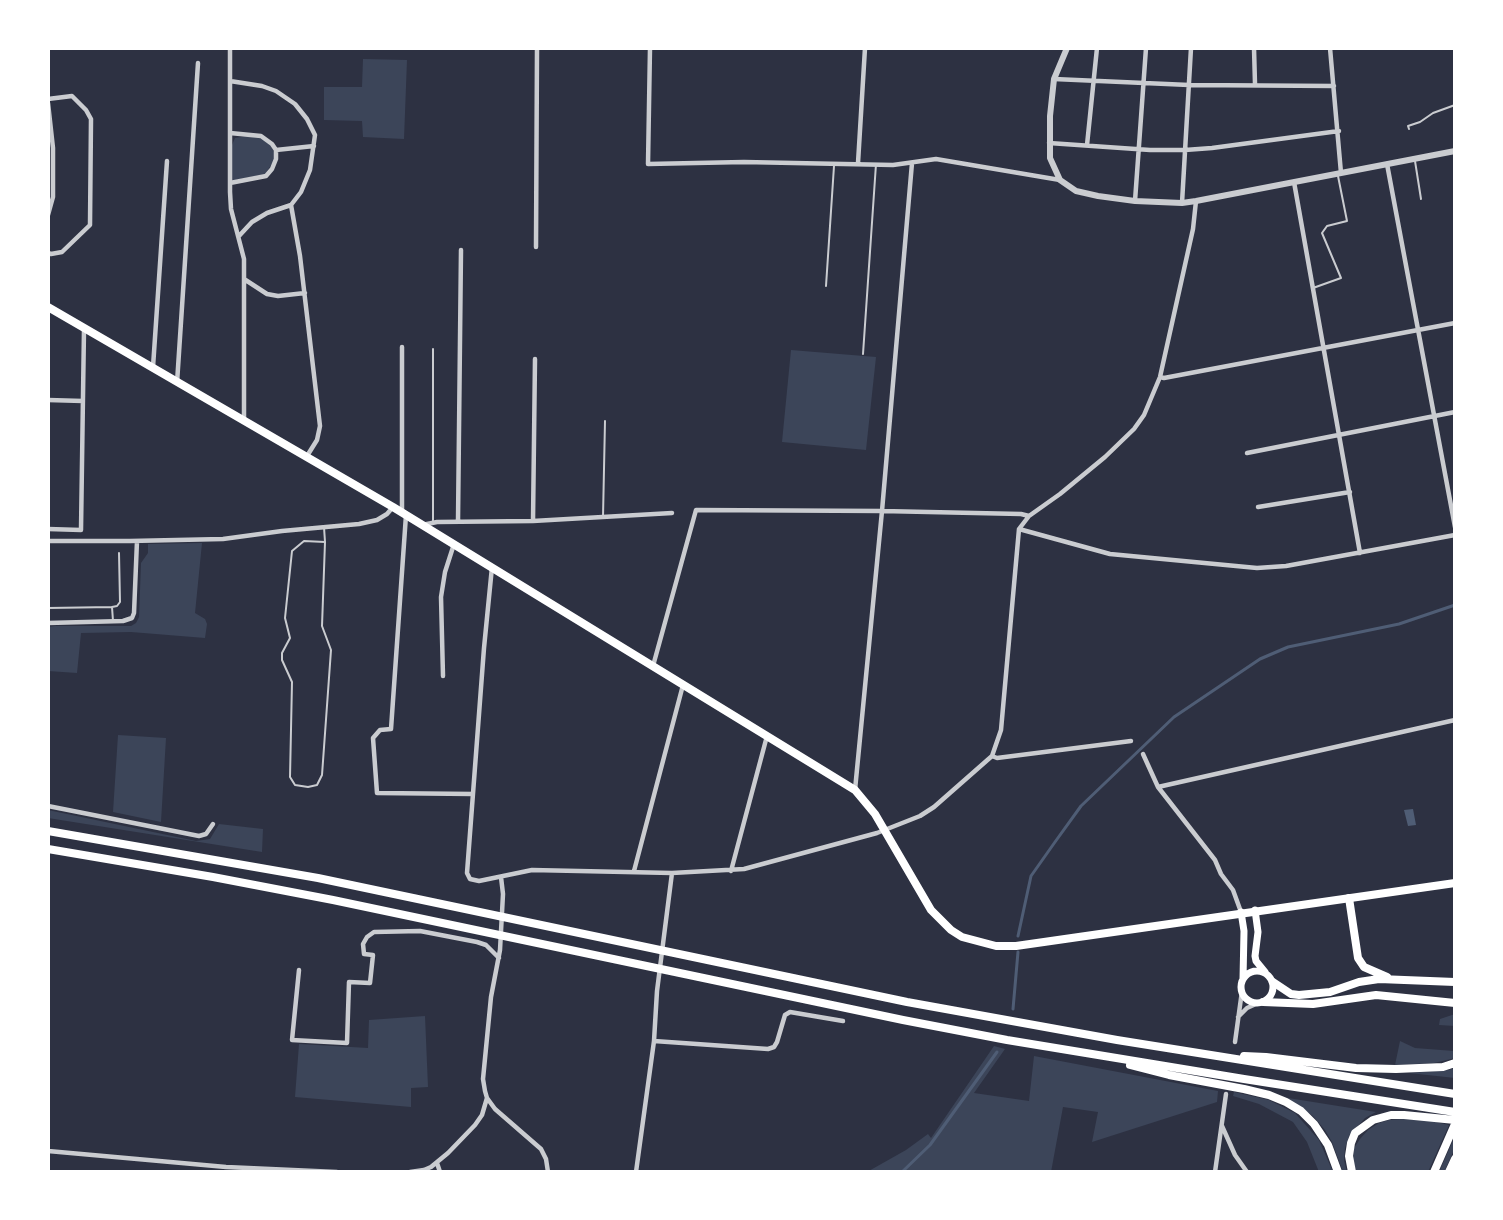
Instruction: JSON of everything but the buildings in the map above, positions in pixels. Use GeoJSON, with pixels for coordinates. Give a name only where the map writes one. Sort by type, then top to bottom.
{"type":"FeatureCollection","features":[{"type":"Feature","properties":{"kind":"highway"},"geometry":{"type":"LineString","coordinates":[[48,831],[329,881],[907,1002],[1209,1055],[1455,1094]]}},
{"type":"Feature","properties":{"kind":"highway"},"geometry":{"type":"LineString","coordinates":[[48,849],[333,900],[903,1020],[1110,1057],[1455,1112]]}},
{"type":"Feature","properties":{"kind":"highway"},"geometry":{"type":"LineString","coordinates":[[1349,898],[1358,958],[1371,972],[1399,980]]}},
{"type":"Feature","properties":{"kind":"highway"},"geometry":{"type":"LineString","coordinates":[[1273,982],[1291,994],[1330,992],[1368,980],[1399,980],[1455,988]]}},
{"type":"Feature","properties":{"kind":"highway"},"geometry":{"type":"LineString","coordinates":[[1431,983],[1455,982]]}},
{"type":"Feature","properties":{"kind":"highway"},"geometry":{"type":"LineString","coordinates":[[1261,1003],[1313,1004],[1376,995],[1452,1004]]}},
{"type":"Feature","properties":{"kind":"highway"},"geometry":{"type":"LineString","coordinates":[[1209,1055],[1266,1057],[1356,1068],[1443,1067],[1455,1064]]}},
{"type":"Feature","properties":{"kind":"highway"},"geometry":{"type":"LineString","coordinates":[[1110,1057],[1144,1070],[1244,1089],[1286,1102],[1301,1111],[1314,1124],[1328,1145],[1338,1172]]}},
{"type":"Feature","properties":{"kind":"highway"},"geometry":{"type":"LineString","coordinates":[[1352,1172],[1349,1156],[1351,1143],[1356,1133],[1373,1120],[1391,1115],[1404,1115],[1455,1122],[1434,1172]]}},
{"type":"Feature","properties":{"kind":"highway"},"geometry":{"type":"LineString","coordinates":[[1449,1172],[1455,1159]]}},
{"type":"Feature","properties":{"kind":"main road"},"geometry":{"type":"LineString","coordinates":[[48,308],[404,513],[855,790],[865,800],[931,910],[951,930],[962,937],[979,943],[1016,946],[1455,883]]}},
{"type":"Feature","properties":{"kind":"main road"},"geometry":{"type":"LineString","coordinates":[[1241,912],[1244,931],[1242,991],[1246,999],[1261,1003],[1273,992],[1273,982],[1256,961],[1258,932],[1256,910]]}},
{"type":"Feature","properties":{"kind":"main road"},"geometry":{"type":"LineString","coordinates":[[1243,979],[1252,972],[1265,972]]}},
{"type":"Feature","properties":{"kind":"street"},"geometry":{"type":"LineString","coordinates":[[230,48],[231,209],[244,259],[244,420]]}},
{"type":"Feature","properties":{"kind":"street"},"geometry":{"type":"LineString","coordinates":[[536,247],[537,48]]}},
{"type":"Feature","properties":{"kind":"street"},"geometry":{"type":"LineString","coordinates":[[650,48],[648,164],[744,162],[876,164],[912,163],[936,159],[1060,180],[1076,190],[1098,196],[1135,201],[1182,203],[1387,164],[1416,156],[1455,151]]}},
{"type":"Feature","properties":{"kind":"street"},"geometry":{"type":"LineString","coordinates":[[858,163],[865,48]]}},
{"type":"Feature","properties":{"kind":"street"},"geometry":{"type":"LineString","coordinates":[[1060,180],[1053,169],[1049,143],[1050,116],[1054,79],[1067,48]]}},
{"type":"Feature","properties":{"kind":"street"},"geometry":{"type":"LineString","coordinates":[[1087,145],[1097,48]]}},
{"type":"Feature","properties":{"kind":"street"},"geometry":{"type":"LineString","coordinates":[[1135,201],[1146,48]]}},
{"type":"Feature","properties":{"kind":"street"},"geometry":{"type":"LineString","coordinates":[[1182,203],[1191,48]]}},
{"type":"Feature","properties":{"kind":"street"},"geometry":{"type":"LineString","coordinates":[[1254,48],[1255,84]]}},
{"type":"Feature","properties":{"kind":"street"},"geometry":{"type":"LineString","coordinates":[[1329,48],[1339,131],[1340,173]]}},
{"type":"Feature","properties":{"kind":"street"},"geometry":{"type":"LineString","coordinates":[[177,384],[198,63]]}},
{"type":"Feature","properties":{"kind":"street"},"geometry":{"type":"LineString","coordinates":[[1054,79],[1142,84],[1334,86]]}},
{"type":"Feature","properties":{"kind":"street"},"geometry":{"type":"LineString","coordinates":[[230,81],[262,86],[276,91],[295,104],[307,119],[315,135],[310,170],[301,192],[291,205],[267,213],[252,222],[239,236]]}},
{"type":"Feature","properties":{"kind":"street"},"geometry":{"type":"LineString","coordinates":[[48,215],[53,197],[53,148],[48,101],[72,96],[86,110],[91,119],[90,225],[62,252],[48,253]]}},
{"type":"Feature","properties":{"kind":"street"},"geometry":{"type":"LineString","coordinates":[[1049,143],[1185,150],[1339,131]]}},
{"type":"Feature","properties":{"kind":"street"},"geometry":{"type":"LineString","coordinates":[[230,133],[261,136],[276,150],[276,159],[266,176],[230,183]]}},
{"type":"Feature","properties":{"kind":"street"},"geometry":{"type":"LineString","coordinates":[[276,150],[314,146]]}},
{"type":"Feature","properties":{"kind":"street"},"geometry":{"type":"LineString","coordinates":[[153,369],[167,161]]}},
{"type":"Feature","properties":{"kind":"street"},"geometry":{"type":"LineString","coordinates":[[855,790],[912,163]]}},
{"type":"Feature","properties":{"kind":"street"},"geometry":{"type":"LineString","coordinates":[[1387,164],[1455,527]]}},
{"type":"Feature","properties":{"kind":"street"},"geometry":{"type":"LineString","coordinates":[[1294,182],[1360,553]]}},
{"type":"Feature","properties":{"kind":"street"},"geometry":{"type":"LineString","coordinates":[[492,567],[467,873],[470,879],[479,881],[532,870],[672,873],[732,870],[761,865],[884,830],[920,816],[934,807],[992,756],[1000,730],[1019,529],[1029,516],[1083,476],[1134,429],[1150,402],[1160,377],[1193,229],[1196,201]]}},
{"type":"Feature","properties":{"kind":"street"},"geometry":{"type":"LineString","coordinates":[[291,205],[305,293],[320,426],[316,440],[307,456]]}},
{"type":"Feature","properties":{"kind":"street"},"geometry":{"type":"LineString","coordinates":[[458,521],[461,250]]}},
{"type":"Feature","properties":{"kind":"street"},"geometry":{"type":"LineString","coordinates":[[244,279],[267,294],[278,296],[305,293]]}},
{"type":"Feature","properties":{"kind":"street"},"geometry":{"type":"LineString","coordinates":[[1160,377],[1455,323]]}},
{"type":"Feature","properties":{"kind":"street"},"geometry":{"type":"LineString","coordinates":[[48,529],[81,530],[84,329]]}},
{"type":"Feature","properties":{"kind":"street"},"geometry":{"type":"LineString","coordinates":[[402,346],[404,513],[391,729],[380,730],[373,738],[377,793],[473,794]]}},
{"type":"Feature","properties":{"kind":"street"},"geometry":{"type":"LineString","coordinates":[[533,521],[535,359]]}},
{"type":"Feature","properties":{"kind":"street"},"geometry":{"type":"LineString","coordinates":[[48,400],[83,401]]}},
{"type":"Feature","properties":{"kind":"street"},"geometry":{"type":"LineString","coordinates":[[1247,453],[1455,411]]}},
{"type":"Feature","properties":{"kind":"street"},"geometry":{"type":"LineString","coordinates":[[1258,507],[1350,492]]}},
{"type":"Feature","properties":{"kind":"street"},"geometry":{"type":"LineString","coordinates":[[48,541],[223,539],[377,520],[393,507]]}},
{"type":"Feature","properties":{"kind":"street"},"geometry":{"type":"LineString","coordinates":[[653,666],[696,510],[882,511],[1029,516]]}},
{"type":"Feature","properties":{"kind":"street"},"geometry":{"type":"LineString","coordinates":[[422,525],[458,521],[533,521],[672,513]]}},
{"type":"Feature","properties":{"kind":"street"},"geometry":{"type":"LineString","coordinates":[[1019,529],[1110,554],[1257,568],[1286,566],[1455,535]]}},
{"type":"Feature","properties":{"kind":"street"},"geometry":{"type":"LineString","coordinates":[[48,623],[127,621],[134,614],[136,541]]}},
{"type":"Feature","properties":{"kind":"street"},"geometry":{"type":"LineString","coordinates":[[443,676],[441,597],[445,573],[454,544]]}},
{"type":"Feature","properties":{"kind":"street"},"geometry":{"type":"LineString","coordinates":[[634,871],[683,685]]}},
{"type":"Feature","properties":{"kind":"street"},"geometry":{"type":"LineString","coordinates":[[1158,787],[1455,720]]}},
{"type":"Feature","properties":{"kind":"street"},"geometry":{"type":"LineString","coordinates":[[732,870],[767,736]]}},
{"type":"Feature","properties":{"kind":"street"},"geometry":{"type":"LineString","coordinates":[[992,756],[997,758],[1131,741]]}},
{"type":"Feature","properties":{"kind":"street"},"geometry":{"type":"LineString","coordinates":[[1143,754],[1158,787],[1215,860],[1221,874],[1233,890],[1241,912]]}},
{"type":"Feature","properties":{"kind":"street"},"geometry":{"type":"LineString","coordinates":[[48,806],[199,836],[206,834],[213,824]]}},
{"type":"Feature","properties":{"kind":"street"},"geometry":{"type":"LineString","coordinates":[[636,1172],[654,1041],[658,981],[672,873]]}},
{"type":"Feature","properties":{"kind":"street"},"geometry":{"type":"LineString","coordinates":[[410,1172],[424,1170],[436,1163],[475,1125],[482,1115],[486,1098],[483,1079],[491,997],[500,950],[503,894],[501,877]]}},
{"type":"Feature","properties":{"kind":"street"},"geometry":{"type":"LineString","coordinates":[[299,970],[292,1040],[347,1043],[349,982],[370,983],[373,956],[364,954],[363,944],[374,932],[420,931],[477,942],[486,945],[499,957]]}},
{"type":"Feature","properties":{"kind":"street"},"geometry":{"type":"LineString","coordinates":[[1235,1042],[1242,991]]}},
{"type":"Feature","properties":{"kind":"street"},"geometry":{"type":"LineString","coordinates":[[1238,1017],[1247,1008],[1261,1003]]}},
{"type":"Feature","properties":{"kind":"street"},"geometry":{"type":"LineString","coordinates":[[654,1041],[768,1049],[774,1047],[777,1042],[785,1015],[790,1012],[843,1020]]}},
{"type":"Feature","properties":{"kind":"street"},"geometry":{"type":"LineString","coordinates":[[1215,1172],[1226,1094]]}},
{"type":"Feature","properties":{"kind":"street"},"geometry":{"type":"LineString","coordinates":[[486,1098],[504,1118],[541,1149],[546,1159],[548,1172]]}},
{"type":"Feature","properties":{"kind":"street"},"geometry":{"type":"LineString","coordinates":[[1221,1123],[1227,1142],[1247,1172]]}},
{"type":"Feature","properties":{"kind":"street"},"geometry":{"type":"LineString","coordinates":[[48,1150],[226,1167],[337,1172]]}},
{"type":"Feature","properties":{"kind":"street"},"geometry":{"type":"LineString","coordinates":[[436,1163],[440,1172]]}},
{"type":"Feature","properties":{"kind":"lane"},"geometry":{"type":"LineString","coordinates":[[1409,129],[1408,126],[1455,105]]}},
{"type":"Feature","properties":{"kind":"lane"},"geometry":{"type":"LineString","coordinates":[[1416,156],[1421,199]]}},
{"type":"Feature","properties":{"kind":"lane"},"geometry":{"type":"LineString","coordinates":[[826,286],[835,163]]}},
{"type":"Feature","properties":{"kind":"lane"},"geometry":{"type":"LineString","coordinates":[[863,354],[876,164]]}},
{"type":"Feature","properties":{"kind":"lane"},"geometry":{"type":"LineString","coordinates":[[1313,288],[1341,278],[1322,233],[1327,226],[1347,221],[1340,173]]}},
{"type":"Feature","properties":{"kind":"lane"},"geometry":{"type":"LineString","coordinates":[[433,349],[433,523]]}},
{"type":"Feature","properties":{"kind":"lane"},"geometry":{"type":"LineString","coordinates":[[603,517],[605,421]]}},
{"type":"Feature","properties":{"kind":"lane"},"geometry":{"type":"LineString","coordinates":[[324,527],[325,543],[321,626],[331,650],[322,775],[317,785],[308,787],[295,785],[290,777],[292,682],[282,660],[282,653],[290,638],[285,618],[292,551],[304,541],[325,543]]}},
{"type":"Feature","properties":{"kind":"lane"},"geometry":{"type":"LineString","coordinates":[[48,608],[117,606],[120,602],[119,553]]}},
{"type":"Feature","properties":{"kind":"lane"},"geometry":{"type":"LineString","coordinates":[[112,607],[113,621]]}},
{"type":"Feature","properties":{"kind":"shaded area"},"geometry":{"type":"Polygon","coordinates":[[[363,59],[407,60],[404,139],[363,137],[362,121],[324,120],[324,87],[362,87],[363,59]]]}},
{"type":"Feature","properties":{"kind":"shaded area"},"geometry":{"type":"Polygon","coordinates":[[[247,136],[260,138],[270,144],[274,152],[274,161],[265,174],[231,181],[232,145],[235,138],[247,136]]]}},
{"type":"Feature","properties":{"kind":"shaded area"},"geometry":{"type":"Polygon","coordinates":[[[791,350],[876,357],[866,450],[782,442],[791,350]]]}},
{"type":"Feature","properties":{"kind":"shaded area"},"geometry":{"type":"Polygon","coordinates":[[[202,543],[195,613],[205,619],[207,624],[205,638],[131,632],[81,633],[77,673],[48,671],[48,627],[131,626],[139,617],[141,563],[148,553],[148,544],[202,543]]]}},
{"type":"Feature","properties":{"kind":"shaded area"},"geometry":{"type":"Polygon","coordinates":[[[118,735],[166,738],[161,822],[113,812],[118,735]]]}},
{"type":"Feature","properties":{"kind":"shaded area"},"geometry":{"type":"Polygon","coordinates":[[[1413,809],[1416,825],[1408,826],[1404,810],[1413,809]]]}},
{"type":"Feature","properties":{"kind":"shaded area"},"geometry":{"type":"Polygon","coordinates":[[[48,810],[196,841],[210,839],[219,824],[263,829],[262,852],[48,818],[48,810]]]}},
{"type":"Feature","properties":{"kind":"shaded area"},"geometry":{"type":"Polygon","coordinates":[[[1455,1014],[1455,1026],[1439,1025],[1440,1019],[1455,1014]]]}},
{"type":"Feature","properties":{"kind":"shaded area"},"geometry":{"type":"Polygon","coordinates":[[[425,1016],[428,1087],[411,1088],[411,1107],[295,1097],[299,1044],[368,1048],[369,1020],[425,1016]]]}},
{"type":"Feature","properties":{"kind":"shaded area"},"geometry":{"type":"Polygon","coordinates":[[[1400,1041],[1415,1048],[1454,1051],[1455,1049],[1455,1058],[1434,1063],[1395,1065],[1400,1041]]]}},
{"type":"Feature","properties":{"kind":"shaded area"},"geometry":{"type":"Polygon","coordinates":[[[994,1046],[1005,1049],[974,1093],[1029,1101],[1034,1056],[1218,1091],[1217,1102],[1092,1142],[1098,1112],[1063,1107],[1051,1172],[867,1172],[906,1150],[928,1134],[931,1138],[994,1046]]]}},
{"type":"Feature","properties":{"kind":"shaded area"},"geometry":{"type":"Polygon","coordinates":[[[1455,1068],[1455,1078],[1409,1073],[1449,1070],[1455,1068]]]}},
{"type":"Feature","properties":{"kind":"shaded area"},"geometry":{"type":"Polygon","coordinates":[[[1234,1092],[1269,1100],[1295,1113],[1319,1140],[1333,1172],[1319,1172],[1307,1142],[1293,1122],[1259,1104],[1233,1096],[1234,1092]]]}},
{"type":"Feature","properties":{"kind":"shaded area"},"geometry":{"type":"Polygon","coordinates":[[[1288,1098],[1376,1112],[1365,1118],[1349,1136],[1344,1160],[1347,1172],[1343,1172],[1325,1130],[1313,1116],[1288,1098]]]}},
{"type":"Feature","properties":{"kind":"shaded area"},"geometry":{"type":"Polygon","coordinates":[[[1403,1119],[1427,1120],[1449,1125],[1428,1172],[1356,1172],[1353,1159],[1354,1148],[1360,1139],[1379,1123],[1403,1119]]]}},
{"type":"Feature","properties":{"kind":"shaded area"},"geometry":{"type":"Polygon","coordinates":[[[1455,1136],[1455,1147],[1451,1157],[1444,1172],[1439,1172],[1455,1136]]]}},
{"type":"Feature","properties":{"kind":"waterway"},"geometry":{"type":"LineString","coordinates":[[1018,936],[1031,876],[1055,842],[1081,806],[1174,717],[1260,659],[1288,647],[1399,624],[1455,605]]}},
{"type":"Feature","properties":{"kind":"waterway"},"geometry":{"type":"LineString","coordinates":[[1013,1009],[1018,952]]}},
{"type":"Feature","properties":{"kind":"waterway"},"geometry":{"type":"LineString","coordinates":[[902,1172],[930,1145],[997,1052]]}}]}
